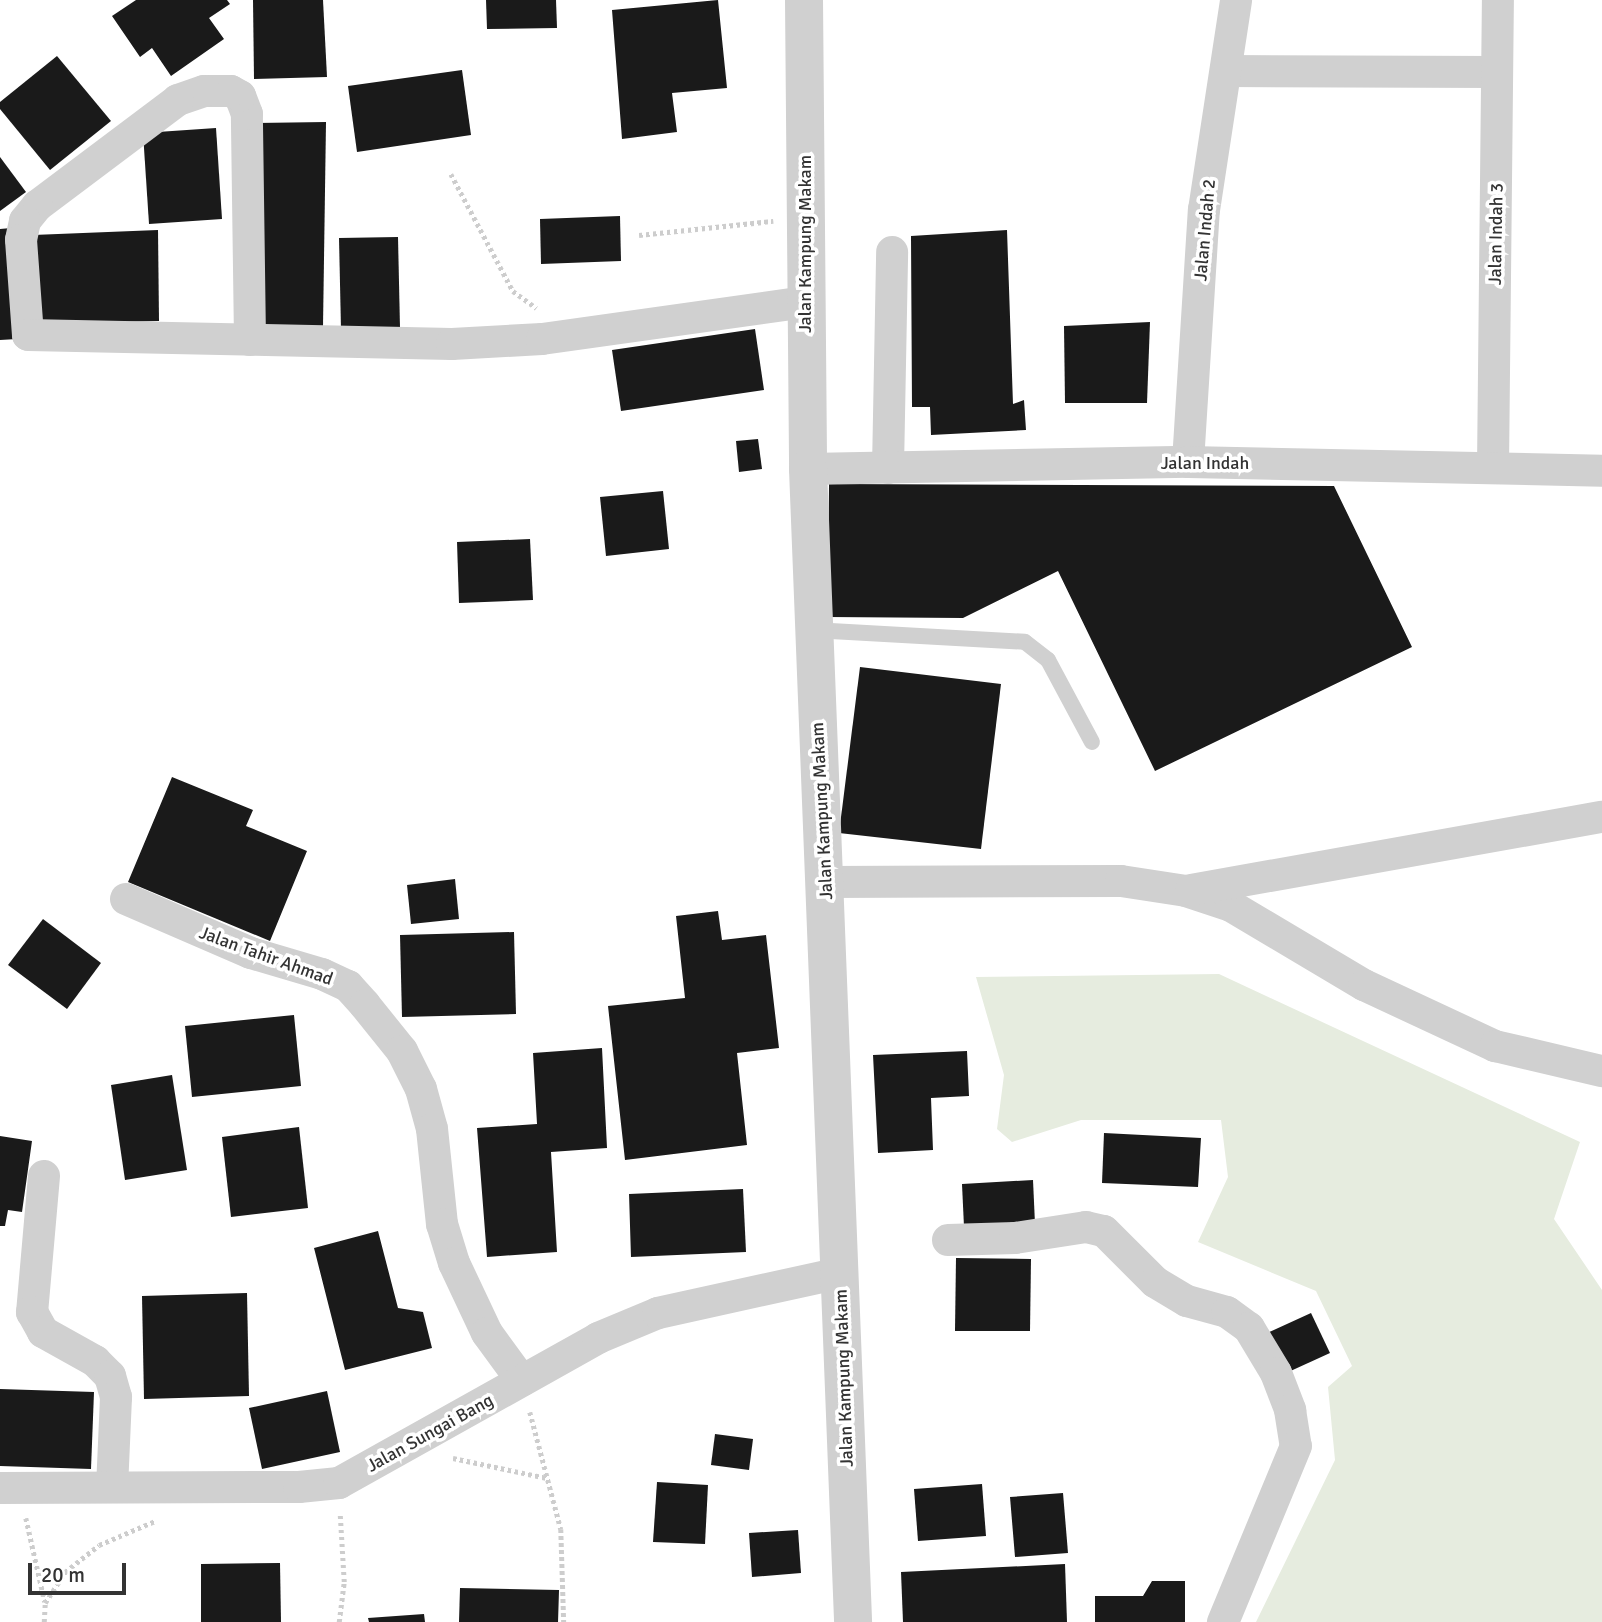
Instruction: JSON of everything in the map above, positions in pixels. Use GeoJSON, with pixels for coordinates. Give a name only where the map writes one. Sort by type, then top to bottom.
{"type":"FeatureCollection","features":[{"type":"Feature","properties":{"kind":"street","name":"Jalan Kampung Makam"},"geometry":{"type":"LineString","coordinates":[[804,0],[808,469],[853,1622]]}},
{"type":"Feature","properties":{"kind":"street","name":"Jalan Indah 2"},"geometry":{"type":"LineString","coordinates":[[1188,463],[1204,210],[1237,0]]}},
{"type":"Feature","properties":{"kind":"street","name":"Jalan Indah 3"},"geometry":{"type":"LineString","coordinates":[[1493,468],[1498,0]]}},
{"type":"Feature","properties":{"kind":"street"},"geometry":{"type":"LineString","coordinates":[[1226,71],[1497,72]]}},
{"type":"Feature","properties":{"kind":"street"},"geometry":{"type":"LineString","coordinates":[[250,340],[247,114],[240,96],[231,91],[204,90],[178,100],[37,206],[25,221],[21,240],[28,335],[250,340],[452,344],[573,335],[806,302]]}},
{"type":"Feature","properties":{"kind":"street"},"geometry":{"type":"LineString","coordinates":[[888,468],[892,252]]}},
{"type":"Feature","properties":{"kind":"street","name":"Jalan Indah"},"geometry":{"type":"LineString","coordinates":[[808,469],[1188,463],[1602,471]]}},
{"type":"Feature","properties":{"kind":"street"},"geometry":{"type":"LineString","coordinates":[[1186,891],[1602,817]]}},
{"type":"Feature","properties":{"kind":"street"},"geometry":{"type":"LineString","coordinates":[[826,882],[1121,881],[1186,891],[1231,906],[1364,985],[1495,1046],[1602,1071]]}},
{"type":"Feature","properties":{"kind":"street","name":"Jalan Tahir Ahmad"},"geometry":{"type":"LineString","coordinates":[[127,900],[251,953],[322,974],[348,986],[365,1005],[402,1052],[421,1089],[432,1129],[442,1224],[454,1263],[487,1333],[522,1381]]}},
{"type":"Feature","properties":{"kind":"street"},"geometry":{"type":"LineString","coordinates":[[44,1176],[32,1312],[43,1332],[95,1361],[110,1376],[116,1397],[112,1488]]}},
{"type":"Feature","properties":{"kind":"street"},"geometry":{"type":"LineString","coordinates":[[948,1240],[1015,1238],[1086,1227],[1104,1231],[1155,1282],[1187,1301],[1227,1312],[1249,1328],[1276,1373],[1290,1410],[1296,1446],[1223,1622]]}},
{"type":"Feature","properties":{"kind":"street","name":"Jalan Sungai Bang"},"geometry":{"type":"LineString","coordinates":[[10,1488],[339,1483],[597,1338],[657,1313],[839,1273]]}},
{"type":"Feature","properties":{"kind":"lane"},"geometry":{"type":"LineString","coordinates":[[813,630],[1025,642],[1048,660],[1092,743]]}},
{"type":"Feature","properties":{"kind":"path"},"geometry":{"type":"LineString","coordinates":[[451,174],[513,290],[573,335]]}},
{"type":"Feature","properties":{"kind":"path"},"geometry":{"type":"LineString","coordinates":[[639,235],[805,218]]}},
{"type":"Feature","properties":{"kind":"path"},"geometry":{"type":"LineString","coordinates":[[522,1381],[561,1529],[564,1622]]}},
{"type":"Feature","properties":{"kind":"path"},"geometry":{"type":"LineString","coordinates":[[400,1451],[483,1461],[547,1479]]}},
{"type":"Feature","properties":{"kind":"path"},"geometry":{"type":"LineString","coordinates":[[339,1483],[344,1582],[340,1622]]}},
{"type":"Feature","properties":{"kind":"path"},"geometry":{"type":"LineString","coordinates":[[45,1603],[65,1572],[99,1545],[188,1507],[201,1487]]}},
{"type":"Feature","properties":{"kind":"path"},"geometry":{"type":"LineString","coordinates":[[10,1488],[45,1603],[44,1622]]}},
{"type":"Feature","properties":{"kind":"shaded area"},"geometry":{"type":"Polygon","coordinates":[[[1219,974],[1580,1142],[1554,1219],[1602,1290],[1602,1622],[1256,1622],[1335,1460],[1328,1387],[1352,1366],[1316,1291],[1198,1242],[1228,1177],[1221,1120],[1081,1120],[1012,1142],[997,1129],[1004,1075],[976,977],[1219,974]]]}},
{"type":"Feature","properties":{"kind":"building"},"geometry":{"type":"Polygon","coordinates":[[[136,0],[227,0],[230,4],[209,18],[224,39],[171,76],[152,48],[140,57],[112,16],[136,0]]]}},
{"type":"Feature","properties":{"kind":"building"},"geometry":{"type":"Polygon","coordinates":[[[253,0],[323,0],[327,77],[254,79],[253,0]]]}},
{"type":"Feature","properties":{"kind":"building"},"geometry":{"type":"Polygon","coordinates":[[[486,0],[556,0],[557,28],[487,29],[486,0]]]}},
{"type":"Feature","properties":{"kind":"building"},"geometry":{"type":"Polygon","coordinates":[[[718,0],[727,88],[672,93],[677,132],[622,139],[612,10],[718,0]]]}},
{"type":"Feature","properties":{"kind":"building"},"geometry":{"type":"Polygon","coordinates":[[[57,56],[111,121],[50,170],[0,109],[0,102],[57,56]]]}},
{"type":"Feature","properties":{"kind":"building"},"geometry":{"type":"Polygon","coordinates":[[[462,70],[471,135],[357,152],[348,86],[462,70]]]}},
{"type":"Feature","properties":{"kind":"building"},"geometry":{"type":"Polygon","coordinates":[[[326,122],[323,327],[256,327],[256,123],[326,122]]]}},
{"type":"Feature","properties":{"kind":"building"},"geometry":{"type":"Polygon","coordinates":[[[216,128],[222,219],[149,224],[143,133],[216,128]]]}},
{"type":"Feature","properties":{"kind":"building"},"geometry":{"type":"Polygon","coordinates":[[[0,157],[26,192],[0,211],[0,157]]]}},
{"type":"Feature","properties":{"kind":"building"},"geometry":{"type":"Polygon","coordinates":[[[620,216],[621,261],[541,264],[540,219],[620,216]]]}},
{"type":"Feature","properties":{"kind":"building"},"geometry":{"type":"Polygon","coordinates":[[[11,228],[17,339],[0,340],[0,229],[11,228]]]}},
{"type":"Feature","properties":{"kind":"building"},"geometry":{"type":"Polygon","coordinates":[[[158,230],[159,321],[36,324],[33,235],[158,230]]]}},
{"type":"Feature","properties":{"kind":"building"},"geometry":{"type":"Polygon","coordinates":[[[1007,230],[1013,404],[1024,400],[1026,430],[931,435],[930,407],[912,407],[911,236],[1007,230]]]}},
{"type":"Feature","properties":{"kind":"building"},"geometry":{"type":"Polygon","coordinates":[[[398,237],[400,328],[341,329],[339,238],[398,237]]]}},
{"type":"Feature","properties":{"kind":"building"},"geometry":{"type":"Polygon","coordinates":[[[1150,322],[1147,403],[1065,403],[1064,326],[1150,322]]]}},
{"type":"Feature","properties":{"kind":"building"},"geometry":{"type":"Polygon","coordinates":[[[755,329],[764,390],[621,411],[612,350],[755,329]]]}},
{"type":"Feature","properties":{"kind":"building"},"geometry":{"type":"Polygon","coordinates":[[[758,439],[762,469],[739,472],[736,441],[758,439]]]}},
{"type":"Feature","properties":{"kind":"building"},"geometry":{"type":"Polygon","coordinates":[[[829,484],[1334,486],[1412,647],[1155,771],[1058,571],[963,618],[828,617],[829,484]]]}},
{"type":"Feature","properties":{"kind":"building"},"geometry":{"type":"Polygon","coordinates":[[[663,491],[669,549],[606,556],[600,497],[663,491]]]}},
{"type":"Feature","properties":{"kind":"building"},"geometry":{"type":"Polygon","coordinates":[[[530,539],[533,600],[459,603],[457,542],[530,539]]]}},
{"type":"Feature","properties":{"kind":"building"},"geometry":{"type":"Polygon","coordinates":[[[860,667],[1001,684],[981,849],[839,833],[860,667]]]}},
{"type":"Feature","properties":{"kind":"building"},"geometry":{"type":"Polygon","coordinates":[[[172,777],[253,810],[246,826],[307,851],[270,941],[128,882],[172,777]]]}},
{"type":"Feature","properties":{"kind":"building"},"geometry":{"type":"Polygon","coordinates":[[[455,879],[459,919],[411,924],[407,885],[455,879]]]}},
{"type":"Feature","properties":{"kind":"building"},"geometry":{"type":"Polygon","coordinates":[[[718,911],[722,940],[766,935],[779,1048],[737,1053],[747,1145],[625,1160],[608,1006],[685,998],[676,916],[718,911]]]}},
{"type":"Feature","properties":{"kind":"building"},"geometry":{"type":"Polygon","coordinates":[[[43,919],[101,963],[67,1009],[8,965],[43,919]]]}},
{"type":"Feature","properties":{"kind":"building"},"geometry":{"type":"Polygon","coordinates":[[[514,932],[516,1014],[402,1017],[400,935],[514,932]]]}},
{"type":"Feature","properties":{"kind":"building"},"geometry":{"type":"Polygon","coordinates":[[[294,1015],[301,1086],[192,1097],[185,1026],[294,1015]]]}},
{"type":"Feature","properties":{"kind":"building"},"geometry":{"type":"Polygon","coordinates":[[[602,1048],[607,1148],[551,1152],[557,1252],[487,1257],[477,1128],[537,1124],[533,1053],[602,1048]]]}},
{"type":"Feature","properties":{"kind":"building"},"geometry":{"type":"Polygon","coordinates":[[[967,1051],[969,1096],[931,1098],[933,1150],[878,1153],[873,1055],[967,1051]]]}},
{"type":"Feature","properties":{"kind":"building"},"geometry":{"type":"Polygon","coordinates":[[[172,1075],[187,1170],[125,1180],[111,1085],[172,1075]]]}},
{"type":"Feature","properties":{"kind":"building"},"geometry":{"type":"Polygon","coordinates":[[[299,1127],[308,1208],[231,1217],[222,1137],[299,1127]]]}},
{"type":"Feature","properties":{"kind":"building"},"geometry":{"type":"Polygon","coordinates":[[[1104,1133],[1201,1138],[1198,1187],[1102,1183],[1104,1133]]]}},
{"type":"Feature","properties":{"kind":"building"},"geometry":{"type":"Polygon","coordinates":[[[0,1136],[32,1141],[22,1212],[8,1210],[5,1226],[0,1226],[0,1136]]]}},
{"type":"Feature","properties":{"kind":"building"},"geometry":{"type":"Polygon","coordinates":[[[1033,1180],[1035,1224],[964,1227],[962,1184],[1033,1180]]]}},
{"type":"Feature","properties":{"kind":"building"},"geometry":{"type":"Polygon","coordinates":[[[743,1189],[746,1252],[631,1257],[629,1194],[743,1189]]]}},
{"type":"Feature","properties":{"kind":"building"},"geometry":{"type":"Polygon","coordinates":[[[378,1231],[398,1308],[423,1312],[432,1348],[345,1370],[314,1248],[378,1231]]]}},
{"type":"Feature","properties":{"kind":"building"},"geometry":{"type":"Polygon","coordinates":[[[956,1258],[1031,1259],[1030,1331],[955,1331],[956,1258]]]}},
{"type":"Feature","properties":{"kind":"building"},"geometry":{"type":"Polygon","coordinates":[[[247,1293],[249,1396],[144,1399],[142,1296],[247,1293]]]}},
{"type":"Feature","properties":{"kind":"building"},"geometry":{"type":"Polygon","coordinates":[[[1311,1313],[1330,1353],[1284,1374],[1265,1334],[1311,1313]]]}},
{"type":"Feature","properties":{"kind":"building"},"geometry":{"type":"Polygon","coordinates":[[[0,1389],[94,1392],[91,1469],[0,1466],[0,1389]]]}},
{"type":"Feature","properties":{"kind":"building"},"geometry":{"type":"Polygon","coordinates":[[[327,1391],[340,1452],[262,1469],[249,1408],[327,1391]]]}},
{"type":"Feature","properties":{"kind":"building"},"geometry":{"type":"Polygon","coordinates":[[[715,1434],[753,1439],[749,1470],[711,1465],[715,1434]]]}},
{"type":"Feature","properties":{"kind":"building"},"geometry":{"type":"Polygon","coordinates":[[[657,1482],[708,1485],[705,1544],[653,1542],[657,1482]]]}},
{"type":"Feature","properties":{"kind":"building"},"geometry":{"type":"Polygon","coordinates":[[[982,1484],[986,1536],[918,1541],[914,1489],[982,1484]]]}},
{"type":"Feature","properties":{"kind":"building"},"geometry":{"type":"Polygon","coordinates":[[[1063,1493],[1068,1553],[1015,1557],[1010,1497],[1063,1493]]]}},
{"type":"Feature","properties":{"kind":"building"},"geometry":{"type":"Polygon","coordinates":[[[798,1530],[801,1573],[752,1577],[749,1533],[798,1530]]]}},
{"type":"Feature","properties":{"kind":"building"},"geometry":{"type":"Polygon","coordinates":[[[280,1563],[281,1622],[201,1622],[201,1564],[280,1563]]]}},
{"type":"Feature","properties":{"kind":"building"},"geometry":{"type":"Polygon","coordinates":[[[1065,1564],[1067,1622],[903,1622],[901,1572],[1065,1564]]]}},
{"type":"Feature","properties":{"kind":"building"},"geometry":{"type":"Polygon","coordinates":[[[1152,1581],[1185,1581],[1185,1622],[1095,1622],[1095,1596],[1143,1596],[1152,1581]]]}},
{"type":"Feature","properties":{"kind":"building"},"geometry":{"type":"Polygon","coordinates":[[[460,1588],[559,1590],[558,1622],[459,1622],[460,1588]]]}},
{"type":"Feature","properties":{"kind":"building"},"geometry":{"type":"Polygon","coordinates":[[[424,1614],[425,1622],[369,1622],[368,1618],[424,1614]]]}}]}
